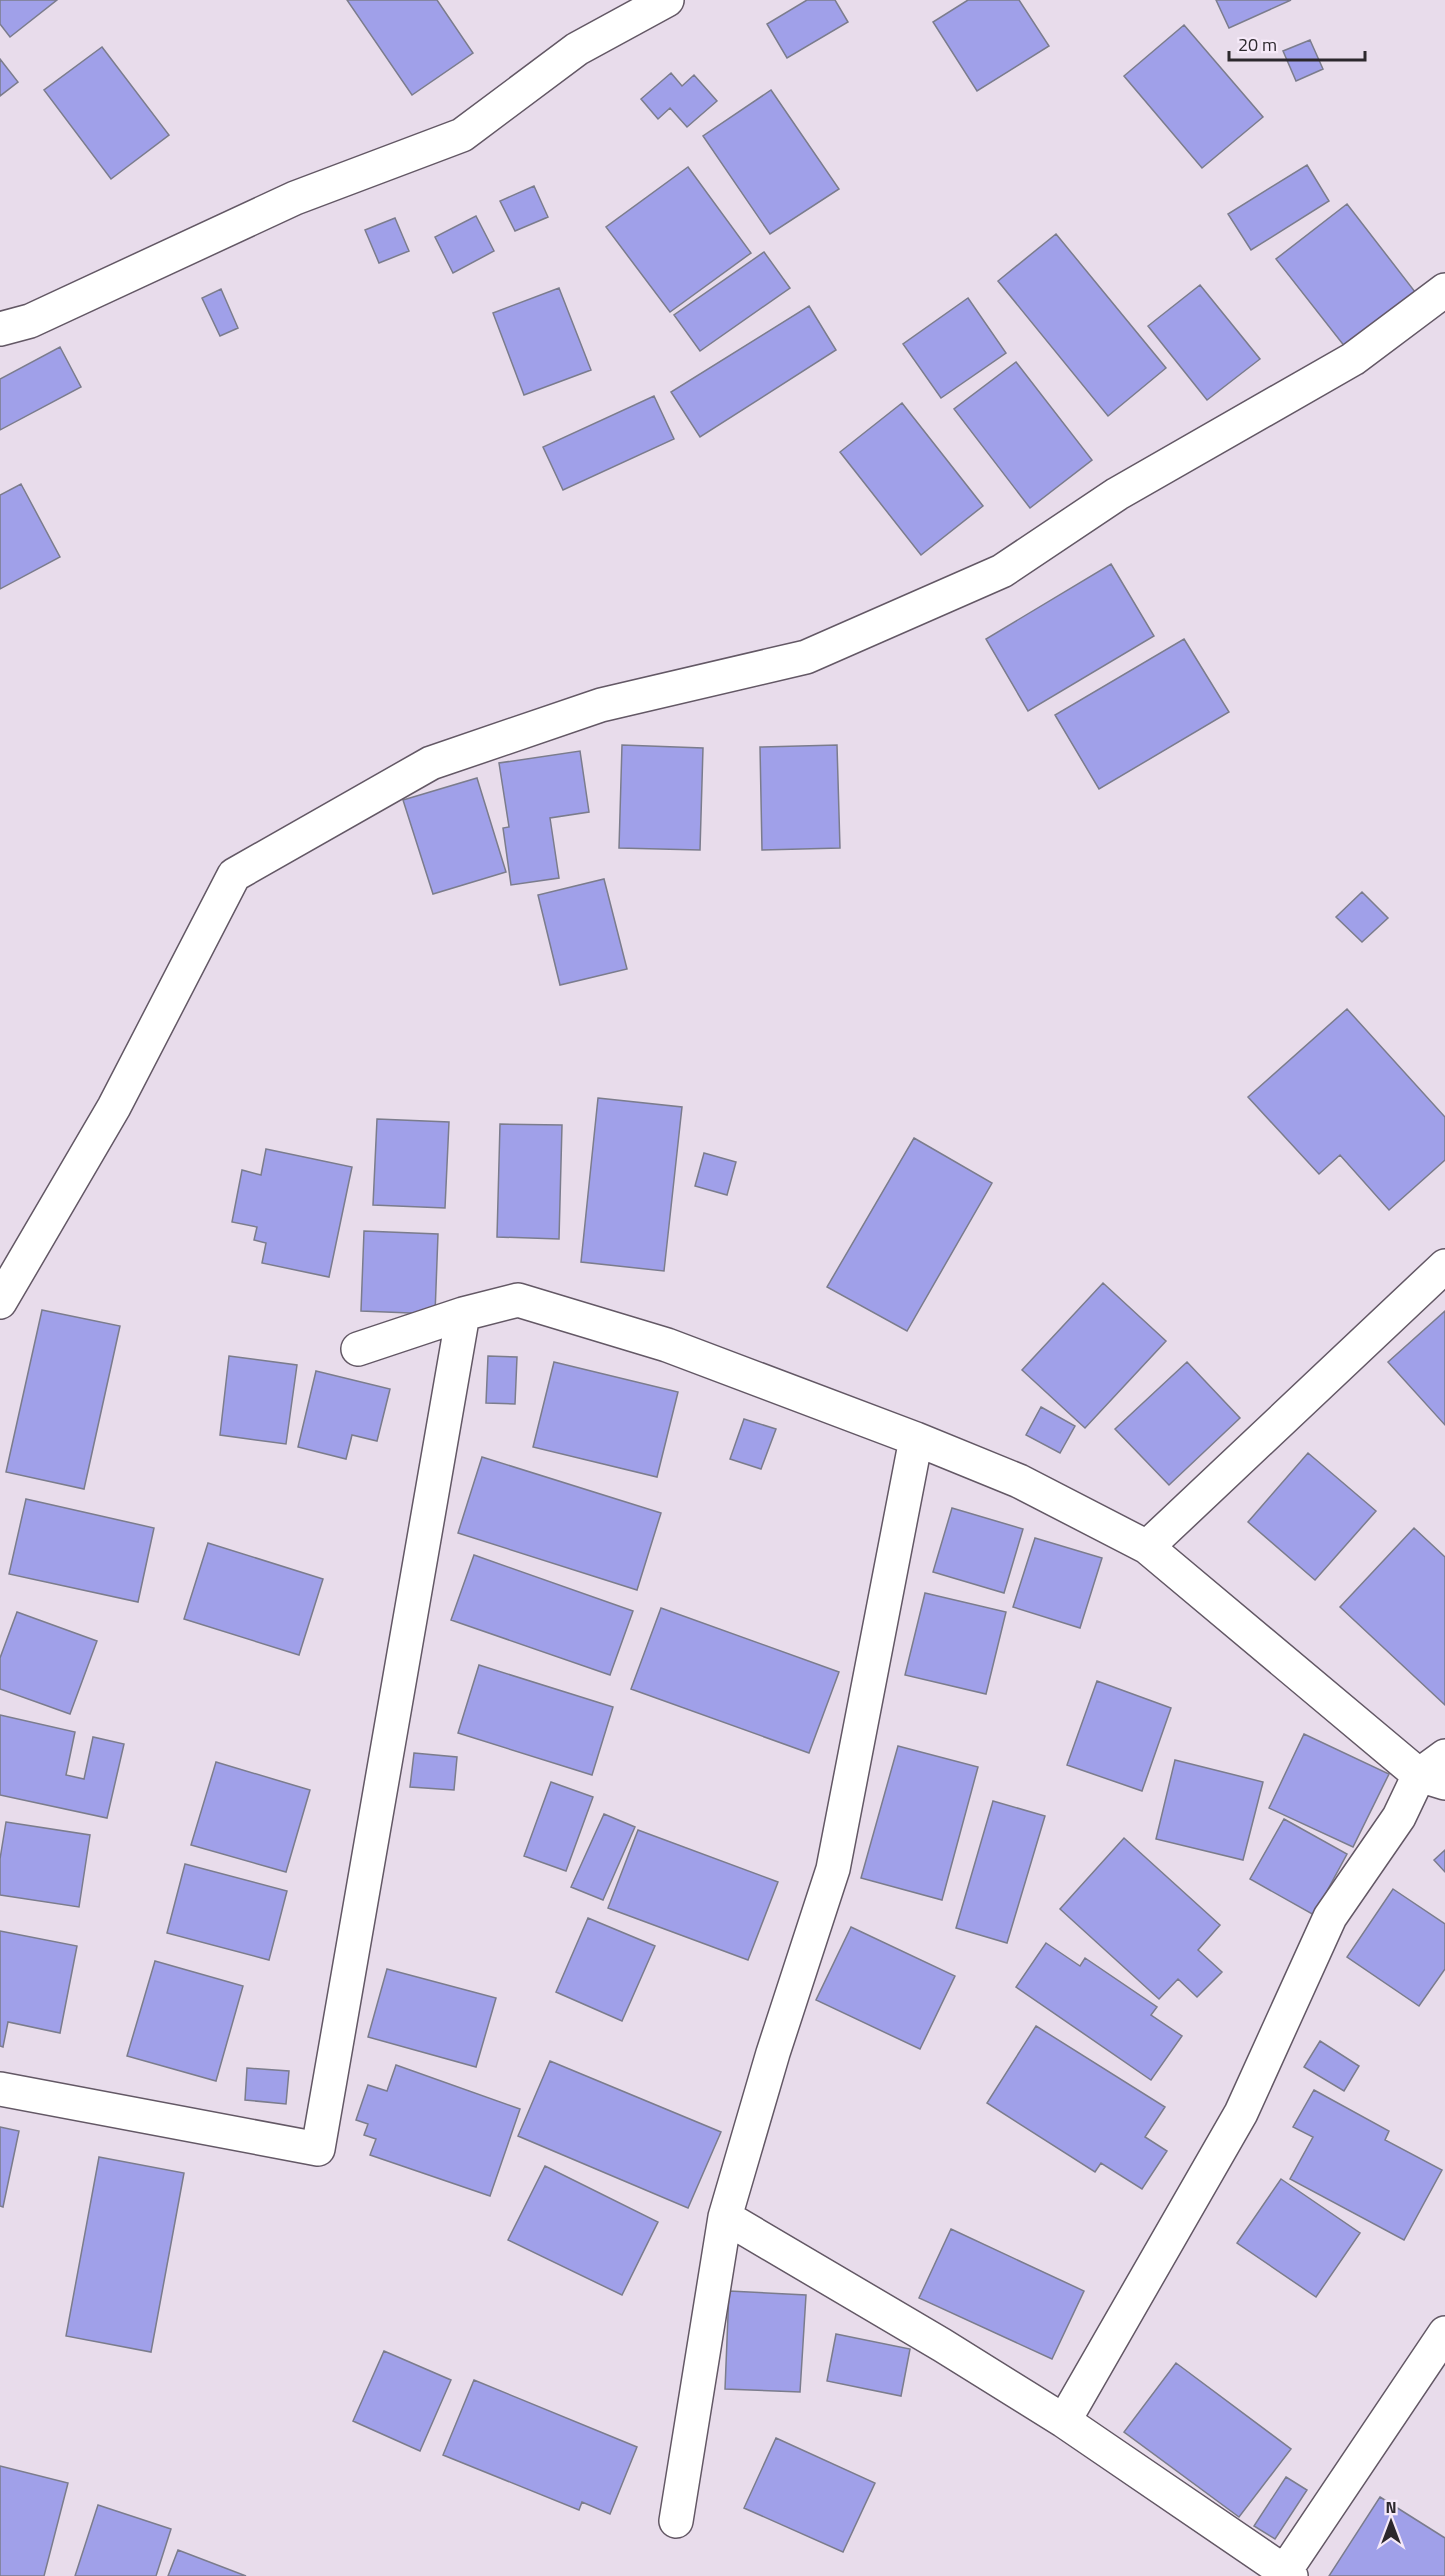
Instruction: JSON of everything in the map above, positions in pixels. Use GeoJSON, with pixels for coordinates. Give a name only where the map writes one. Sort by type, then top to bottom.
{"type":"FeatureCollection","features":[{"type":"Feature","properties":{"kind":"street"},"geometry":{"type":"LineString","coordinates":[[0,329],[30,321],[295,198],[462,135],[578,49],[667,0]]}},
{"type":"Feature","properties":{"kind":"street"},"geometry":{"type":"LineString","coordinates":[[0,1302],[114,1107],[234,875],[431,763],[602,705],[806,657],[1002,571],[1117,494],[1353,359],[1445,290]]}},
{"type":"Feature","properties":{"kind":"street"},"geometry":{"type":"LineString","coordinates":[[1147,1547],[1445,1266]]}},
{"type":"Feature","properties":{"kind":"street"},"geometry":{"type":"LineString","coordinates":[[358,1349],[463,1314],[518,1300],[668,1345],[916,1439],[1019,1481],[1147,1547],[1432,1779]]}},
{"type":"Feature","properties":{"kind":"street"},"geometry":{"type":"LineString","coordinates":[[0,2089],[318,2149],[463,1314]]}},
{"type":"Feature","properties":{"kind":"street"},"geometry":{"type":"LineString","coordinates":[[676,2521],[724,2217],[772,2053],[833,1869],[916,1439]]}},
{"type":"Feature","properties":{"kind":"street"},"geometry":{"type":"LineString","coordinates":[[1064,2421],[1242,2113],[1330,1917],[1399,1817],[1432,1779],[1445,1756]]}},
{"type":"Feature","properties":{"kind":"street"},"geometry":{"type":"LineString","coordinates":[[724,2217],[942,2345],[1064,2421],[1288,2573],[1445,2333]]}},
{"type":"Feature","properties":{"kind":"building"},"geometry":{"type":"Polygon","coordinates":[[[0,0],[57,0],[10,37],[0,24],[0,0]]]}},
{"type":"Feature","properties":{"kind":"building"},"geometry":{"type":"Polygon","coordinates":[[[347,0],[437,0],[473,53],[412,95],[347,0]]]}},
{"type":"Feature","properties":{"kind":"building"},"geometry":{"type":"Polygon","coordinates":[[[807,0],[835,0],[848,22],[787,58],[767,24],[807,0]]]}},
{"type":"Feature","properties":{"kind":"building"},"geometry":{"type":"Polygon","coordinates":[[[968,0],[1019,0],[1049,46],[977,91],[933,22],[968,0]]]}},
{"type":"Feature","properties":{"kind":"building"},"geometry":{"type":"Polygon","coordinates":[[[1216,0],[1291,0],[1229,28],[1216,0]]]}},
{"type":"Feature","properties":{"kind":"building"},"geometry":{"type":"Polygon","coordinates":[[[1184,25],[1263,117],[1202,168],[1124,76],[1184,25]]]}},
{"type":"Feature","properties":{"kind":"building"},"geometry":{"type":"Polygon","coordinates":[[[1310,40],[1323,69],[1296,81],[1283,51],[1310,40]]]}},
{"type":"Feature","properties":{"kind":"building"},"geometry":{"type":"Polygon","coordinates":[[[102,47],[169,135],[111,179],[44,90],[102,47]]]}},
{"type":"Feature","properties":{"kind":"building"},"geometry":{"type":"Polygon","coordinates":[[[0,59],[18,82],[0,96],[0,59]]]}},
{"type":"Feature","properties":{"kind":"building"},"geometry":{"type":"Polygon","coordinates":[[[671,73],[682,86],[694,75],[717,101],[687,127],[670,108],[658,119],[641,99],[671,73]]]}},
{"type":"Feature","properties":{"kind":"building"},"geometry":{"type":"Polygon","coordinates":[[[771,90],[839,189],[770,234],[703,136],[771,90]]]}},
{"type":"Feature","properties":{"kind":"building"},"geometry":{"type":"Polygon","coordinates":[[[1307,165],[1329,201],[1251,250],[1228,214],[1307,165]]]}},
{"type":"Feature","properties":{"kind":"building"},"geometry":{"type":"Polygon","coordinates":[[[688,167],[751,253],[670,312],[606,227],[688,167]]]}},
{"type":"Feature","properties":{"kind":"building"},"geometry":{"type":"Polygon","coordinates":[[[534,186],[548,217],[515,231],[500,201],[534,186]]]}},
{"type":"Feature","properties":{"kind":"building"},"geometry":{"type":"Polygon","coordinates":[[[1347,204],[1419,297],[1349,352],[1276,259],[1347,204]]]}},
{"type":"Feature","properties":{"kind":"building"},"geometry":{"type":"Polygon","coordinates":[[[476,216],[494,251],[453,273],[435,237],[476,216]]]}},
{"type":"Feature","properties":{"kind":"building"},"geometry":{"type":"Polygon","coordinates":[[[395,218],[409,251],[379,263],[365,230],[395,218]]]}},
{"type":"Feature","properties":{"kind":"building"},"geometry":{"type":"Polygon","coordinates":[[[1056,234],[1166,368],[1108,416],[998,281],[1056,234]]]}},
{"type":"Feature","properties":{"kind":"building"},"geometry":{"type":"Polygon","coordinates":[[[764,252],[790,288],[700,351],[674,315],[764,252]]]}},
{"type":"Feature","properties":{"kind":"building"},"geometry":{"type":"Polygon","coordinates":[[[1200,285],[1260,359],[1207,400],[1148,326],[1200,285]]]}},
{"type":"Feature","properties":{"kind":"building"},"geometry":{"type":"Polygon","coordinates":[[[559,288],[591,370],[524,395],[493,313],[559,288]]]}},
{"type":"Feature","properties":{"kind":"building"},"geometry":{"type":"Polygon","coordinates":[[[221,289],[238,328],[220,336],[202,298],[221,289]]]}},
{"type":"Feature","properties":{"kind":"building"},"geometry":{"type":"Polygon","coordinates":[[[968,298],[1006,353],[941,398],[903,344],[968,298]]]}},
{"type":"Feature","properties":{"kind":"building"},"geometry":{"type":"Polygon","coordinates":[[[809,306],[836,350],[700,437],[671,392],[809,306]]]}},
{"type":"Feature","properties":{"kind":"building"},"geometry":{"type":"Polygon","coordinates":[[[60,347],[81,387],[0,430],[0,379],[60,347]]]}},
{"type":"Feature","properties":{"kind":"building"},"geometry":{"type":"Polygon","coordinates":[[[1016,362],[1092,460],[1030,508],[954,409],[1016,362]]]}},
{"type":"Feature","properties":{"kind":"building"},"geometry":{"type":"Polygon","coordinates":[[[654,396],[674,439],[563,490],[543,447],[654,396]]]}},
{"type":"Feature","properties":{"kind":"building"},"geometry":{"type":"Polygon","coordinates":[[[902,403],[983,506],[921,555],[840,452],[902,403]]]}},
{"type":"Feature","properties":{"kind":"building"},"geometry":{"type":"Polygon","coordinates":[[[21,484],[60,557],[0,589],[0,495],[21,484]]]}},
{"type":"Feature","properties":{"kind":"building"},"geometry":{"type":"Polygon","coordinates":[[[1111,564],[1154,636],[1028,711],[986,639],[1111,564]]]}},
{"type":"Feature","properties":{"kind":"building"},"geometry":{"type":"Polygon","coordinates":[[[1184,639],[1229,712],[1099,789],[1055,715],[1184,639]]]}},
{"type":"Feature","properties":{"kind":"building"},"geometry":{"type":"Polygon","coordinates":[[[622,745],[703,748],[700,850],[619,848],[622,745]]]}},
{"type":"Feature","properties":{"kind":"building"},"geometry":{"type":"Polygon","coordinates":[[[837,745],[840,848],[762,850],[760,747],[837,745]]]}},
{"type":"Feature","properties":{"kind":"building"},"geometry":{"type":"Polygon","coordinates":[[[580,751],[589,812],[550,818],[559,878],[511,885],[503,828],[509,827],[499,763],[580,751]]]}},
{"type":"Feature","properties":{"kind":"building"},"geometry":{"type":"Polygon","coordinates":[[[477,778],[506,872],[433,894],[403,800],[477,778]]]}},
{"type":"Feature","properties":{"kind":"building"},"geometry":{"type":"Polygon","coordinates":[[[604,879],[627,969],[560,985],[538,895],[604,879]]]}},
{"type":"Feature","properties":{"kind":"building"},"geometry":{"type":"Polygon","coordinates":[[[1362,892],[1388,918],[1362,942],[1336,917],[1362,892]]]}},
{"type":"Feature","properties":{"kind":"building"},"geometry":{"type":"Polygon","coordinates":[[[1347,1009],[1445,1117],[1445,1160],[1389,1210],[1340,1155],[1319,1174],[1248,1097],[1347,1009]]]}},
{"type":"Feature","properties":{"kind":"building"},"geometry":{"type":"Polygon","coordinates":[[[598,1098],[682,1107],[664,1271],[581,1262],[598,1098]]]}},
{"type":"Feature","properties":{"kind":"building"},"geometry":{"type":"Polygon","coordinates":[[[377,1119],[449,1122],[445,1208],[373,1205],[377,1119]]]}},
{"type":"Feature","properties":{"kind":"building"},"geometry":{"type":"Polygon","coordinates":[[[500,1124],[562,1125],[559,1239],[497,1237],[500,1124]]]}},
{"type":"Feature","properties":{"kind":"building"},"geometry":{"type":"Polygon","coordinates":[[[914,1138],[992,1183],[907,1331],[827,1287],[914,1138]]]}},
{"type":"Feature","properties":{"kind":"building"},"geometry":{"type":"Polygon","coordinates":[[[266,1149],[352,1167],[329,1277],[262,1263],[266,1243],[254,1240],[257,1227],[232,1222],[242,1170],[261,1175],[266,1149]]]}},
{"type":"Feature","properties":{"kind":"building"},"geometry":{"type":"Polygon","coordinates":[[[704,1153],[736,1162],[727,1195],[695,1186],[704,1153]]]}},
{"type":"Feature","properties":{"kind":"building"},"geometry":{"type":"Polygon","coordinates":[[[364,1231],[438,1234],[435,1314],[361,1311],[364,1231]]]}},
{"type":"Feature","properties":{"kind":"building"},"geometry":{"type":"Polygon","coordinates":[[[1103,1283],[1166,1341],[1085,1428],[1022,1370],[1103,1283]]]}},
{"type":"Feature","properties":{"kind":"building"},"geometry":{"type":"Polygon","coordinates":[[[42,1310],[120,1326],[84,1489],[6,1472],[42,1310]]]}},
{"type":"Feature","properties":{"kind":"building"},"geometry":{"type":"Polygon","coordinates":[[[1445,1311],[1445,1425],[1388,1362],[1445,1311]]]}},
{"type":"Feature","properties":{"kind":"building"},"geometry":{"type":"Polygon","coordinates":[[[229,1356],[297,1365],[286,1444],[220,1435],[229,1356]]]}},
{"type":"Feature","properties":{"kind":"building"},"geometry":{"type":"Polygon","coordinates":[[[488,1356],[517,1357],[515,1404],[486,1403],[488,1356]]]}},
{"type":"Feature","properties":{"kind":"building"},"geometry":{"type":"Polygon","coordinates":[[[554,1362],[678,1392],[657,1477],[533,1447],[554,1362]]]}},
{"type":"Feature","properties":{"kind":"building"},"geometry":{"type":"Polygon","coordinates":[[[1187,1362],[1240,1418],[1169,1485],[1115,1429],[1187,1362]]]}},
{"type":"Feature","properties":{"kind":"building"},"geometry":{"type":"Polygon","coordinates":[[[316,1371],[390,1389],[377,1441],[352,1435],[346,1459],[298,1447],[316,1371]]]}},
{"type":"Feature","properties":{"kind":"building"},"geometry":{"type":"Polygon","coordinates":[[[1041,1407],[1075,1426],[1060,1453],[1026,1435],[1041,1407]]]}},
{"type":"Feature","properties":{"kind":"building"},"geometry":{"type":"Polygon","coordinates":[[[744,1419],[776,1429],[761,1469],[730,1459],[744,1419]]]}},
{"type":"Feature","properties":{"kind":"building"},"geometry":{"type":"Polygon","coordinates":[[[1308,1453],[1376,1511],[1315,1580],[1248,1522],[1308,1453]]]}},
{"type":"Feature","properties":{"kind":"building"},"geometry":{"type":"Polygon","coordinates":[[[482,1457],[661,1513],[637,1590],[458,1533],[482,1457]]]}},
{"type":"Feature","properties":{"kind":"building"},"geometry":{"type":"Polygon","coordinates":[[[26,1499],[154,1528],[138,1602],[9,1574],[26,1499]]]}},
{"type":"Feature","properties":{"kind":"building"},"geometry":{"type":"Polygon","coordinates":[[[952,1508],[1023,1529],[1004,1593],[933,1572],[952,1508]]]}},
{"type":"Feature","properties":{"kind":"building"},"geometry":{"type":"Polygon","coordinates":[[[1414,1528],[1445,1557],[1445,1705],[1340,1607],[1414,1528]]]}},
{"type":"Feature","properties":{"kind":"building"},"geometry":{"type":"Polygon","coordinates":[[[1035,1538],[1102,1558],[1080,1628],[1013,1607],[1035,1538]]]}},
{"type":"Feature","properties":{"kind":"building"},"geometry":{"type":"Polygon","coordinates":[[[208,1543],[323,1579],[299,1655],[184,1619],[208,1543]]]}},
{"type":"Feature","properties":{"kind":"building"},"geometry":{"type":"Polygon","coordinates":[[[474,1555],[633,1611],[610,1675],[451,1620],[474,1555]]]}},
{"type":"Feature","properties":{"kind":"building"},"geometry":{"type":"Polygon","coordinates":[[[925,1593],[1006,1612],[986,1694],[905,1675],[925,1593]]]}},
{"type":"Feature","properties":{"kind":"building"},"geometry":{"type":"Polygon","coordinates":[[[661,1608],[839,1672],[809,1753],[631,1689],[661,1608]]]}},
{"type":"Feature","properties":{"kind":"building"},"geometry":{"type":"Polygon","coordinates":[[[17,1612],[97,1641],[70,1714],[0,1689],[0,1658],[17,1612]]]}},
{"type":"Feature","properties":{"kind":"building"},"geometry":{"type":"Polygon","coordinates":[[[479,1665],[613,1707],[592,1775],[458,1733],[479,1665]]]}},
{"type":"Feature","properties":{"kind":"building"},"geometry":{"type":"Polygon","coordinates":[[[1097,1681],[1171,1708],[1142,1791],[1067,1765],[1097,1681]]]}},
{"type":"Feature","properties":{"kind":"building"},"geometry":{"type":"Polygon","coordinates":[[[0,1715],[75,1732],[66,1775],[84,1779],[93,1737],[124,1744],[107,1818],[0,1795],[0,1715]]]}},
{"type":"Feature","properties":{"kind":"building"},"geometry":{"type":"Polygon","coordinates":[[[1304,1734],[1389,1774],[1353,1847],[1269,1808],[1304,1734]]]}},
{"type":"Feature","properties":{"kind":"building"},"geometry":{"type":"Polygon","coordinates":[[[898,1746],[978,1767],[942,1900],[861,1878],[898,1746]]]}},
{"type":"Feature","properties":{"kind":"building"},"geometry":{"type":"Polygon","coordinates":[[[414,1753],[457,1757],[454,1790],[410,1787],[414,1753]]]}},
{"type":"Feature","properties":{"kind":"building"},"geometry":{"type":"Polygon","coordinates":[[[1175,1760],[1263,1782],[1243,1860],[1156,1839],[1175,1760]]]}},
{"type":"Feature","properties":{"kind":"building"},"geometry":{"type":"Polygon","coordinates":[[[216,1762],[310,1790],[286,1872],[191,1845],[216,1762]]]}},
{"type":"Feature","properties":{"kind":"building"},"geometry":{"type":"Polygon","coordinates":[[[551,1782],[593,1797],[566,1871],[524,1856],[551,1782]]]}},
{"type":"Feature","properties":{"kind":"building"},"geometry":{"type":"Polygon","coordinates":[[[993,1801],[1045,1816],[1007,1943],[956,1928],[993,1801]]]}},
{"type":"Feature","properties":{"kind":"building"},"geometry":{"type":"Polygon","coordinates":[[[604,1814],[635,1827],[603,1900],[571,1887],[604,1814]]]}},
{"type":"Feature","properties":{"kind":"building"},"geometry":{"type":"Polygon","coordinates":[[[1284,1819],[1347,1854],[1314,1915],[1250,1879],[1284,1819]]]}},
{"type":"Feature","properties":{"kind":"building"},"geometry":{"type":"Polygon","coordinates":[[[6,1822],[90,1835],[79,1907],[0,1895],[0,1859],[6,1822]]]}},
{"type":"Feature","properties":{"kind":"building"},"geometry":{"type":"Polygon","coordinates":[[[638,1830],[778,1882],[748,1960],[608,1908],[638,1830]]]}},
{"type":"Feature","properties":{"kind":"building"},"geometry":{"type":"Polygon","coordinates":[[[1124,1838],[1220,1925],[1198,1950],[1222,1972],[1197,1997],[1178,1979],[1159,1999],[1060,1909],[1124,1838]]]}},
{"type":"Feature","properties":{"kind":"building"},"geometry":{"type":"Polygon","coordinates":[[[1445,1850],[1445,1872],[1434,1860],[1445,1850]]]}},
{"type":"Feature","properties":{"kind":"building"},"geometry":{"type":"Polygon","coordinates":[[[185,1864],[287,1891],[269,1960],[167,1933],[185,1864]]]}},
{"type":"Feature","properties":{"kind":"building"},"geometry":{"type":"Polygon","coordinates":[[[1393,1889],[1445,1924],[1445,1969],[1419,2006],[1347,1957],[1393,1889]]]}},
{"type":"Feature","properties":{"kind":"building"},"geometry":{"type":"Polygon","coordinates":[[[588,1918],[655,1946],[622,2021],[556,1992],[588,1918]]]}},
{"type":"Feature","properties":{"kind":"building"},"geometry":{"type":"Polygon","coordinates":[[[851,1927],[955,1976],[920,2049],[816,2000],[851,1927]]]}},
{"type":"Feature","properties":{"kind":"building"},"geometry":{"type":"Polygon","coordinates":[[[0,1931],[77,1946],[60,2033],[8,2022],[3,2047],[0,2046],[0,1931]]]}},
{"type":"Feature","properties":{"kind":"building"},"geometry":{"type":"Polygon","coordinates":[[[1046,1943],[1080,1966],[1085,1958],[1157,2007],[1151,2015],[1182,2036],[1151,2080],[1016,1987],[1046,1943]]]}},
{"type":"Feature","properties":{"kind":"building"},"geometry":{"type":"Polygon","coordinates":[[[155,1961],[243,1986],[216,2081],[127,2056],[155,1961]]]}},
{"type":"Feature","properties":{"kind":"building"},"geometry":{"type":"Polygon","coordinates":[[[387,1969],[496,1998],[476,2067],[368,2037],[387,1969]]]}},
{"type":"Feature","properties":{"kind":"building"},"geometry":{"type":"Polygon","coordinates":[[[1036,2026],[1165,2107],[1145,2137],[1167,2151],[1142,2189],[1101,2163],[1095,2172],[987,2103],[1036,2026]]]}},
{"type":"Feature","properties":{"kind":"building"},"geometry":{"type":"Polygon","coordinates":[[[1320,2041],[1359,2066],[1344,2091],[1304,2067],[1320,2041]]]}},
{"type":"Feature","properties":{"kind":"building"},"geometry":{"type":"Polygon","coordinates":[[[550,2061],[721,2132],[688,2208],[518,2136],[550,2061]]]}},
{"type":"Feature","properties":{"kind":"building"},"geometry":{"type":"Polygon","coordinates":[[[396,2065],[520,2109],[490,2196],[370,2155],[376,2139],[364,2135],[368,2124],[356,2120],[368,2085],[387,2091],[396,2065]]]}},
{"type":"Feature","properties":{"kind":"building"},"geometry":{"type":"Polygon","coordinates":[[[247,2068],[289,2071],[286,2104],[245,2100],[247,2068]]]}},
{"type":"Feature","properties":{"kind":"building"},"geometry":{"type":"Polygon","coordinates":[[[1314,2090],[1389,2131],[1385,2140],[1442,2170],[1404,2240],[1290,2179],[1313,2137],[1293,2127],[1314,2090]]]}},
{"type":"Feature","properties":{"kind":"building"},"geometry":{"type":"Polygon","coordinates":[[[0,2127],[19,2131],[3,2207],[0,2206],[0,2127]]]}},
{"type":"Feature","properties":{"kind":"building"},"geometry":{"type":"Polygon","coordinates":[[[99,2157],[184,2173],[151,2352],[66,2336],[99,2157]]]}},
{"type":"Feature","properties":{"kind":"building"},"geometry":{"type":"Polygon","coordinates":[[[545,2166],[658,2222],[622,2295],[508,2240],[545,2166]]]}},
{"type":"Feature","properties":{"kind":"building"},"geometry":{"type":"Polygon","coordinates":[[[1281,2179],[1360,2233],[1316,2297],[1237,2243],[1281,2179]]]}},
{"type":"Feature","properties":{"kind":"building"},"geometry":{"type":"Polygon","coordinates":[[[951,2229],[1084,2291],[1052,2359],[919,2298],[951,2229]]]}},
{"type":"Feature","properties":{"kind":"building"},"geometry":{"type":"Polygon","coordinates":[[[729,2291],[806,2295],[800,2392],[725,2389],[729,2291]]]}},
{"type":"Feature","properties":{"kind":"building"},"geometry":{"type":"Polygon","coordinates":[[[836,2334],[910,2349],[901,2396],[827,2381],[836,2334]]]}},
{"type":"Feature","properties":{"kind":"building"},"geometry":{"type":"Polygon","coordinates":[[[384,2351],[451,2380],[420,2451],[353,2421],[384,2351]]]}},
{"type":"Feature","properties":{"kind":"building"},"geometry":{"type":"Polygon","coordinates":[[[1176,2363],[1291,2449],[1239,2517],[1124,2432],[1176,2363]]]}},
{"type":"Feature","properties":{"kind":"building"},"geometry":{"type":"Polygon","coordinates":[[[474,2380],[637,2447],[610,2514],[582,2502],[579,2510],[443,2455],[474,2380]]]}},
{"type":"Feature","properties":{"kind":"building"},"geometry":{"type":"Polygon","coordinates":[[[776,2438],[875,2483],[843,2552],[744,2508],[776,2438]]]}},
{"type":"Feature","properties":{"kind":"building"},"geometry":{"type":"Polygon","coordinates":[[[0,2466],[68,2483],[44,2576],[0,2576],[0,2466]]]}},
{"type":"Feature","properties":{"kind":"building"},"geometry":{"type":"Polygon","coordinates":[[[1286,2477],[1307,2490],[1275,2539],[1254,2526],[1286,2477]]]}},
{"type":"Feature","properties":{"kind":"building"},"geometry":{"type":"Polygon","coordinates":[[[1380,2497],[1445,2538],[1445,2576],[1329,2576],[1380,2497]]]}},
{"type":"Feature","properties":{"kind":"building"},"geometry":{"type":"Polygon","coordinates":[[[98,2505],[171,2529],[156,2576],[75,2576],[98,2505]]]}},
{"type":"Feature","properties":{"kind":"building"},"geometry":{"type":"Polygon","coordinates":[[[178,2550],[246,2576],[168,2576],[178,2550]]]}}]}
